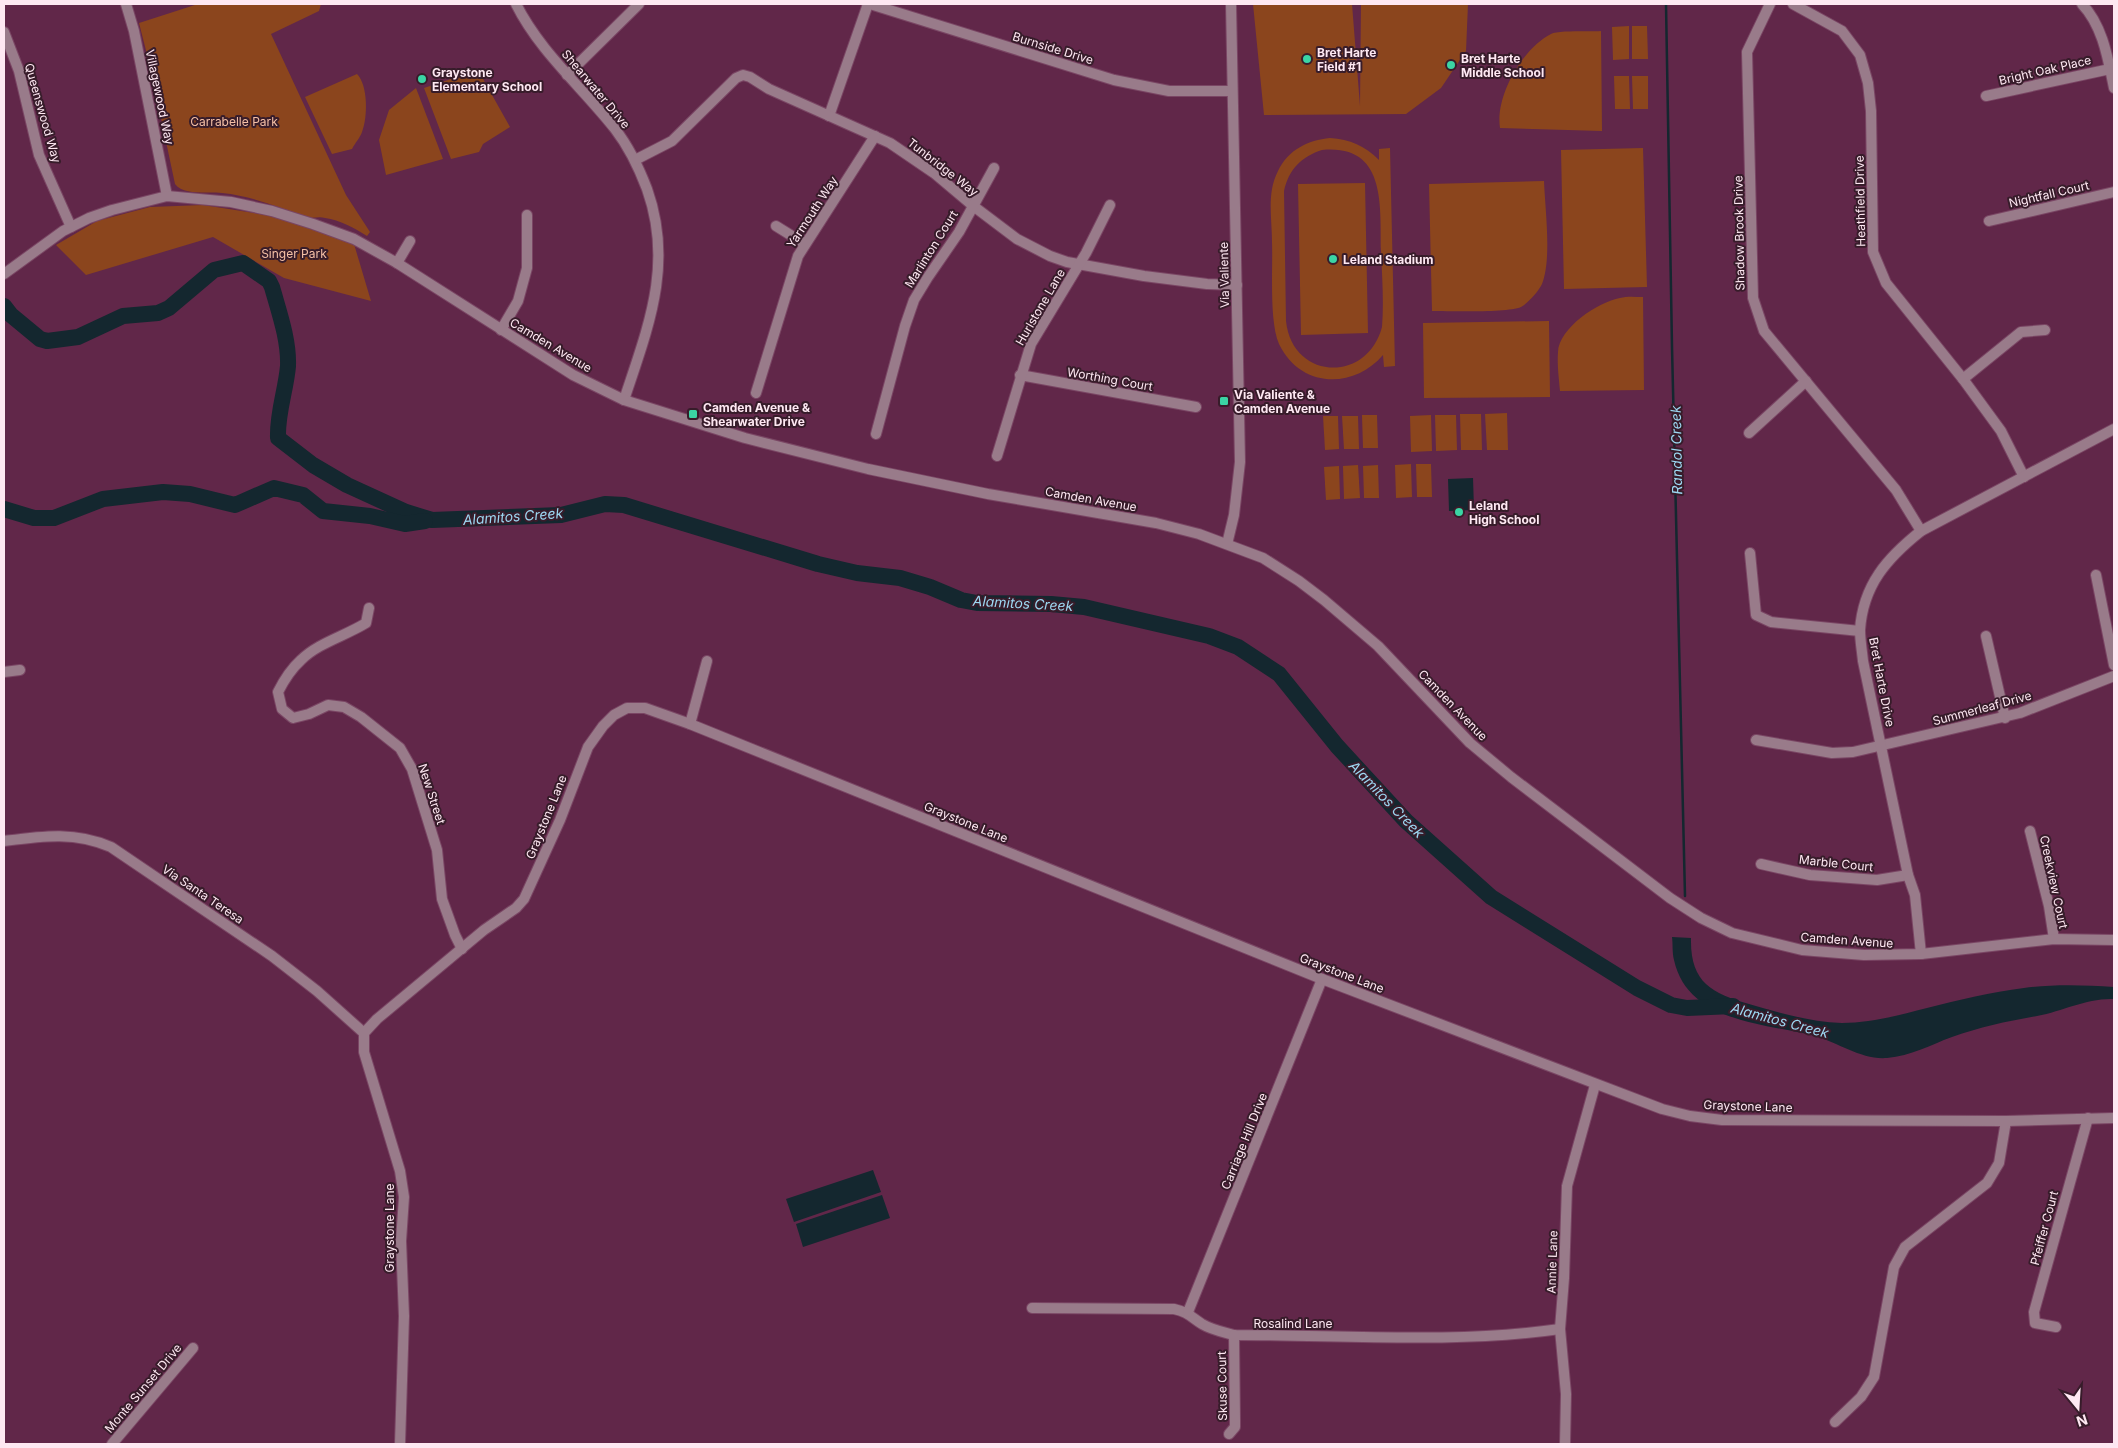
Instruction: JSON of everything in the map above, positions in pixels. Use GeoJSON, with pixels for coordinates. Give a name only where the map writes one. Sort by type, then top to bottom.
{"type":"FeatureCollection","features":[{"type":"Feature","properties":{"kind":"street","name":"Villagewood Way"},"geometry":{"type":"LineString","coordinates":[[126,4],[134,32],[168,196]]}},
{"type":"Feature","properties":{"kind":"street","name":"Shearwater Drive"},"geometry":{"type":"LineString","coordinates":[[516,4],[522,16],[567,75],[614,129],[635,160],[652,206],[657,230],[659,271],[654,303],[624,400]]}},
{"type":"Feature","properties":{"kind":"street"},"geometry":{"type":"LineString","coordinates":[[567,75],[639,4]]}},
{"type":"Feature","properties":{"kind":"street"},"geometry":{"type":"LineString","coordinates":[[829,116],[869,4]]}},
{"type":"Feature","properties":{"kind":"street","name":"Burnside Drive"},"geometry":{"type":"LineString","coordinates":[[869,4],[1114,80],[1169,91],[1232,91]]}},
{"type":"Feature","properties":{"kind":"street","name":"Via Valiente"},"geometry":{"type":"LineString","coordinates":[[1227,544],[1234,515],[1240,462],[1230,4]]}},
{"type":"Feature","properties":{"kind":"street","name":"Shadow Brook Drive"},"geometry":{"type":"LineString","coordinates":[[1770,4],[1747,52],[1752,298],[1764,331],[1896,490],[1921,531]]}},
{"type":"Feature","properties":{"kind":"street","name":"Heathfield Drive"},"geometry":{"type":"LineString","coordinates":[[1793,4],[1842,31],[1860,56],[1868,82],[1870,111],[1873,252],[1886,283],[1962,378],[2001,431],[2024,477]]}},
{"type":"Feature","properties":{"kind":"street"},"geometry":{"type":"LineString","coordinates":[[2082,4],[2088,10],[2101,33],[2114,88]]}},
{"type":"Feature","properties":{"kind":"street","name":"Queenswood Way"},"geometry":{"type":"LineString","coordinates":[[4,32],[18,71],[39,155],[71,227]]}},
{"type":"Feature","properties":{"kind":"street","name":"Bright Oak Place"},"geometry":{"type":"LineString","coordinates":[[1986,96],[2110,69]]}},
{"type":"Feature","properties":{"kind":"street","name":"Tunbridge Way"},"geometry":{"type":"LineString","coordinates":[[635,160],[672,141],[736,78],[743,74],[750,76],[769,89],[875,136],[910,155],[1017,239],[1050,256],[1067,262],[1153,277],[1207,284],[1237,285]]}},
{"type":"Feature","properties":{"kind":"street","name":"Yarmouth Way"},"geometry":{"type":"LineString","coordinates":[[756,392],[798,256],[875,136]]}},
{"type":"Feature","properties":{"kind":"street","name":"Marlinton Court"},"geometry":{"type":"LineString","coordinates":[[876,434],[905,326],[914,300],[959,232],[972,205],[994,168]]}},
{"type":"Feature","properties":{"kind":"street","name":"Nightfall Court"},"geometry":{"type":"LineString","coordinates":[[1988,221],[2114,192]]}},
{"type":"Feature","properties":{"kind":"street","name":"Camden Avenue"},"geometry":{"type":"LineString","coordinates":[[4,274],[37,248],[71,227],[112,210],[168,196],[231,202],[272,211],[354,239],[398,263],[573,375],[624,400],[744,438],[868,470],[988,494],[1156,523],[1200,534],[1251,553],[1275,565],[1324,600],[1378,646],[1478,750],[1664,893],[1692,913],[1732,933],[1792,948],[1864,956],[1921,954],[2054,938],[2114,940]]}},
{"type":"Feature","properties":{"kind":"street","name":"Hurlstone Lane"},"geometry":{"type":"LineString","coordinates":[[997,456],[1030,344],[1079,264],[1110,205]]}},
{"type":"Feature","properties":{"kind":"street"},"geometry":{"type":"LineString","coordinates":[[501,330],[518,301],[527,268],[528,215]]}},
{"type":"Feature","properties":{"kind":"street"},"geometry":{"type":"LineString","coordinates":[[776,226],[805,244]]}},
{"type":"Feature","properties":{"kind":"street"},"geometry":{"type":"LineString","coordinates":[[398,263],[410,241]]}},
{"type":"Feature","properties":{"kind":"street"},"geometry":{"type":"LineString","coordinates":[[1962,378],[2021,332],[2045,330]]}},
{"type":"Feature","properties":{"kind":"street","name":"Worthing Court"},"geometry":{"type":"LineString","coordinates":[[1020,375],[1196,407]]}},
{"type":"Feature","properties":{"kind":"street"},"geometry":{"type":"LineString","coordinates":[[1749,433],[1806,381]]}},
{"type":"Feature","properties":{"kind":"street","name":"Bret Harte Drive"},"geometry":{"type":"LineString","coordinates":[[1921,954],[1915,895],[1908,875],[1863,661],[1860,630],[1865,600],[1879,571],[1897,550],[1921,531],[2114,429]]}},
{"type":"Feature","properties":{"kind":"street"},"geometry":{"type":"LineString","coordinates":[[1750,553],[1756,615],[1771,622],[1860,630]]}},
{"type":"Feature","properties":{"kind":"street"},"geometry":{"type":"LineString","coordinates":[[2096,575],[2114,665]]}},
{"type":"Feature","properties":{"kind":"street","name":"New Street"},"geometry":{"type":"LineString","coordinates":[[369,608],[366,623],[348,635],[321,646],[302,659],[289,672],[278,692],[282,708],[292,718],[309,714],[328,705],[344,708],[361,717],[400,748],[412,769],[437,850],[442,898],[455,935],[462,948]]}},
{"type":"Feature","properties":{"kind":"street"},"geometry":{"type":"LineString","coordinates":[[1986,636],[2005,718]]}},
{"type":"Feature","properties":{"kind":"street"},"geometry":{"type":"LineString","coordinates":[[690,724],[707,661]]}},
{"type":"Feature","properties":{"kind":"street"},"geometry":{"type":"LineString","coordinates":[[4,672],[20,670]]}},
{"type":"Feature","properties":{"kind":"street","name":"Summerleaf Drive"},"geometry":{"type":"LineString","coordinates":[[1756,740],[1832,753],[1853,752],[2005,718],[2114,676]]}},
{"type":"Feature","properties":{"kind":"street","name":"Graystone Lane"},"geometry":{"type":"LineString","coordinates":[[400,1444],[404,1316],[401,1241],[404,1197],[400,1170],[364,1052],[364,1033],[376,1019],[524,900],[556,828],[588,747],[603,726],[614,715],[626,708],[645,708],[690,724],[1322,979],[1595,1085],[1662,1109],[1690,1116],[1722,1120],[2006,1121],[2114,1118]]}},
{"type":"Feature","properties":{"kind":"street","name":"Creekview Court"},"geometry":{"type":"LineString","coordinates":[[2030,831],[2049,906],[2054,938]]}},
{"type":"Feature","properties":{"kind":"street","name":"Via Santa Teresa"},"geometry":{"type":"LineString","coordinates":[[4,841],[45,836],[84,837],[111,847],[272,956],[317,991],[364,1033]]}},
{"type":"Feature","properties":{"kind":"street","name":"Marble Court"},"geometry":{"type":"LineString","coordinates":[[1761,864],[1810,875],[1877,880],[1908,875]]}},
{"type":"Feature","properties":{"kind":"street","name":"Carriage Hill Drive"},"geometry":{"type":"LineString","coordinates":[[1188,1312],[1322,979]]}},
{"type":"Feature","properties":{"kind":"street","name":"Annie Lane"},"geometry":{"type":"LineString","coordinates":[[1566,1444],[1566,1394],[1560,1329],[1564,1278],[1567,1186],[1595,1085]]}},
{"type":"Feature","properties":{"kind":"street","name":"Pfeiffer Court"},"geometry":{"type":"LineString","coordinates":[[2056,1327],[2035,1323],[2034,1312],[2088,1118]]}},
{"type":"Feature","properties":{"kind":"street"},"geometry":{"type":"LineString","coordinates":[[1835,1422],[1861,1397],[1874,1377],[1894,1267],[1905,1247],[1987,1183],[1999,1163],[2006,1121]]}},
{"type":"Feature","properties":{"kind":"street"},"geometry":{"type":"LineString","coordinates":[[1032,1308],[1174,1309],[1188,1312]]}},
{"type":"Feature","properties":{"kind":"street","name":"Rosalind Lane"},"geometry":{"type":"LineString","coordinates":[[1188,1312],[1201,1324],[1213,1330],[1234,1335],[1476,1336],[1531,1333],[1560,1329]]}},
{"type":"Feature","properties":{"kind":"street","name":"Skuse Court"},"geometry":{"type":"LineString","coordinates":[[1229,1434],[1235,1427],[1234,1335]]}},
{"type":"Feature","properties":{"kind":"street","name":"Monte Sunset Drive"},"geometry":{"type":"LineString","coordinates":[[112,1444],[193,1348]]}},
{"type":"Feature","properties":{"kind":"green space","name":"Carrabelle Park"},"geometry":{"type":"Polygon","coordinates":[[[198,4],[321,4],[319,11],[271,34],[346,195],[370,232],[367,236],[331,219],[306,217],[265,202],[233,194],[190,192],[179,188],[175,184],[139,23],[198,4]]]}},
{"type":"Feature","properties":{"kind":"green space"},"geometry":{"type":"Polygon","coordinates":[[[1253,4],[1352,4],[1360,106],[1361,4],[1468,4],[1466,51],[1441,88],[1406,114],[1264,115],[1253,4]]]}},
{"type":"Feature","properties":{"kind":"green space"},"geometry":{"type":"Polygon","coordinates":[[[1629,26],[1629,59],[1613,60],[1612,27],[1629,26]]]}},
{"type":"Feature","properties":{"kind":"green space"},"geometry":{"type":"Polygon","coordinates":[[[1632,26],[1647,26],[1648,59],[1632,59],[1632,26]]]}},
{"type":"Feature","properties":{"kind":"green space"},"geometry":{"type":"Polygon","coordinates":[[[1601,31],[1602,131],[1500,128],[1500,115],[1506,88],[1521,62],[1540,41],[1555,33],[1601,31]]]}},
{"type":"Feature","properties":{"kind":"green space"},"geometry":{"type":"Polygon","coordinates":[[[478,70],[510,127],[483,144],[479,152],[451,159],[424,88],[478,70]]]}},
{"type":"Feature","properties":{"kind":"green space"},"geometry":{"type":"Polygon","coordinates":[[[357,74],[361,79],[365,93],[364,126],[352,149],[332,154],[305,97],[357,74]]]}},
{"type":"Feature","properties":{"kind":"green space"},"geometry":{"type":"Polygon","coordinates":[[[1614,76],[1629,76],[1630,109],[1615,109],[1614,76]]]}},
{"type":"Feature","properties":{"kind":"green space"},"geometry":{"type":"Polygon","coordinates":[[[1632,76],[1648,76],[1648,109],[1633,109],[1632,76]]]}},
{"type":"Feature","properties":{"kind":"green space"},"geometry":{"type":"Polygon","coordinates":[[[416,88],[443,159],[386,175],[379,140],[389,110],[416,88]]]}},
{"type":"Feature","properties":{"kind":"green space"},"geometry":{"type":"Polygon","coordinates":[[[1330,138],[1351,142],[1363,147],[1379,160],[1379,149],[1390,148],[1395,366],[1384,367],[1383,355],[1371,366],[1357,374],[1342,379],[1313,376],[1300,369],[1288,359],[1279,344],[1274,322],[1271,195],[1274,182],[1287,157],[1300,147],[1330,138]],[[1322,150],[1302,160],[1289,176],[1284,191],[1286,321],[1291,341],[1301,355],[1315,364],[1331,368],[1347,366],[1362,358],[1374,346],[1382,327],[1383,318],[1380,215],[1375,181],[1369,167],[1358,157],[1343,151],[1322,150]]]}},
{"type":"Feature","properties":{"kind":"green space"},"geometry":{"type":"Polygon","coordinates":[[[1643,148],[1647,287],[1564,289],[1561,150],[1643,148]]]}},
{"type":"Feature","properties":{"kind":"green space"},"geometry":{"type":"Polygon","coordinates":[[[1544,181],[1547,261],[1542,284],[1530,300],[1521,307],[1514,309],[1432,311],[1429,184],[1544,181]]]}},
{"type":"Feature","properties":{"kind":"green space","name":"Leland Stadium"},"geometry":{"type":"Polygon","coordinates":[[[1365,183],[1368,333],[1301,335],[1298,184],[1365,183]]]}},
{"type":"Feature","properties":{"kind":"green space","name":"Singer Park"},"geometry":{"type":"Polygon","coordinates":[[[203,205],[273,216],[354,244],[371,301],[284,278],[213,237],[86,275],[56,245],[97,221],[150,207],[203,205]]]}},
{"type":"Feature","properties":{"kind":"green space"},"geometry":{"type":"Polygon","coordinates":[[[1626,297],[1643,297],[1644,390],[1560,391],[1558,352],[1560,343],[1572,325],[1591,311],[1611,300],[1626,297]]]}},
{"type":"Feature","properties":{"kind":"green space"},"geometry":{"type":"Polygon","coordinates":[[[1549,321],[1550,397],[1424,398],[1423,323],[1549,321]]]}},
{"type":"Feature","properties":{"kind":"green space"},"geometry":{"type":"Polygon","coordinates":[[[1507,413],[1508,450],[1487,450],[1485,414],[1507,413]]]}},
{"type":"Feature","properties":{"kind":"green space"},"geometry":{"type":"Polygon","coordinates":[[[1460,414],[1481,414],[1482,450],[1461,450],[1460,414]]]}},
{"type":"Feature","properties":{"kind":"green space"},"geometry":{"type":"Polygon","coordinates":[[[1362,415],[1377,415],[1378,448],[1363,448],[1362,415]]]}},
{"type":"Feature","properties":{"kind":"green space"},"geometry":{"type":"Polygon","coordinates":[[[1431,415],[1432,451],[1411,452],[1410,416],[1431,415]]]}},
{"type":"Feature","properties":{"kind":"green space"},"geometry":{"type":"Polygon","coordinates":[[[1435,415],[1456,415],[1457,450],[1436,451],[1435,415]]]}},
{"type":"Feature","properties":{"kind":"green space"},"geometry":{"type":"Polygon","coordinates":[[[1323,416],[1338,416],[1339,449],[1325,450],[1323,416]]]}},
{"type":"Feature","properties":{"kind":"green space"},"geometry":{"type":"Polygon","coordinates":[[[1342,416],[1358,416],[1359,449],[1344,449],[1342,416]]]}},
{"type":"Feature","properties":{"kind":"green space"},"geometry":{"type":"Polygon","coordinates":[[[1411,464],[1412,497],[1396,498],[1395,465],[1411,464]]]}},
{"type":"Feature","properties":{"kind":"green space"},"geometry":{"type":"Polygon","coordinates":[[[1416,464],[1431,464],[1432,497],[1417,497],[1416,464]]]}},
{"type":"Feature","properties":{"kind":"green space"},"geometry":{"type":"Polygon","coordinates":[[[1358,465],[1360,498],[1344,499],[1343,466],[1358,465]]]}},
{"type":"Feature","properties":{"kind":"green space"},"geometry":{"type":"Polygon","coordinates":[[[1378,465],[1379,498],[1364,498],[1363,466],[1378,465]]]}},
{"type":"Feature","properties":{"kind":"green space"},"geometry":{"type":"Polygon","coordinates":[[[1339,466],[1340,499],[1326,500],[1324,467],[1339,466]]]}},
{"type":"Feature","properties":{"kind":"water"},"geometry":{"type":"Polygon","coordinates":[[[1473,478],[1474,510],[1449,511],[1448,479],[1473,478]]]}},
{"type":"Feature","properties":{"kind":"water"},"geometry":{"type":"Polygon","coordinates":[[[1672,937],[1691,938],[1694,965],[1705,983],[1714,990],[1749,1004],[1818,1021],[1853,1023],[1874,1020],[1987,994],[2046,986],[2114,987],[2114,999],[2104,999],[2075,1005],[2047,1014],[1994,1025],[1963,1033],[1904,1055],[1878,1058],[1860,1054],[1815,1036],[1731,1017],[1712,1008],[1695,997],[1682,981],[1674,960],[1672,937]]]}},
{"type":"Feature","properties":{"kind":"water"},"geometry":{"type":"Polygon","coordinates":[[[873,1170],[881,1192],[794,1222],[786,1199],[873,1170]]]}},
{"type":"Feature","properties":{"kind":"water"},"geometry":{"type":"Polygon","coordinates":[[[882,1195],[890,1218],[803,1247],[796,1224],[882,1195]]]}},
{"type":"Feature","properties":{"kind":"waterway","name":"Randol Creek"},"geometry":{"type":"LineString","coordinates":[[1666,4],[1685,896]]}},
{"type":"Feature","properties":{"kind":"waterway","name":"Alamitos Creek"},"geometry":{"type":"LineString","coordinates":[[4,306],[11,315],[40,339],[47,341],[78,337],[123,316],[158,313],[169,308],[214,270],[243,263],[269,281],[285,336],[288,366],[278,438],[313,465],[347,485],[406,512],[432,520],[561,515],[605,504],[624,505],[818,564],[857,573],[900,578],[930,587],[961,600],[977,603],[1051,604],[1084,607],[1209,636],[1238,647],[1279,674],[1337,746],[1406,821],[1491,897],[1637,988],[1671,1005],[1687,1008],[1733,1006]]}},
{"type":"Feature","properties":{"kind":"waterway"},"geometry":{"type":"LineString","coordinates":[[4,509],[34,518],[54,518],[103,499],[163,492],[190,494],[235,505],[274,488],[303,495],[323,511],[370,516],[405,524],[425,521]]}},
{"type":"Feature","properties":{"kind":"place","name":"Bret Harte Field #1"},"geometry":{"type":"Point","coordinates":[1307,59]}},
{"type":"Feature","properties":{"kind":"place","name":"Bret Harte Middle School"},"geometry":{"type":"Point","coordinates":[1451,65]}},
{"type":"Feature","properties":{"kind":"place","name":"Graystone Elementary School"},"geometry":{"type":"Point","coordinates":[422,79]}},
{"type":"Feature","properties":{"kind":"place","name":"Leland Stadium"},"geometry":{"type":"Point","coordinates":[1333,259]}},
{"type":"Feature","properties":{"kind":"place","name":"Via Valiente & Camden Avenue"},"geometry":{"type":"Point","coordinates":[1224,401]}},
{"type":"Feature","properties":{"kind":"place","name":"Camden Avenue & Shearwater Drive"},"geometry":{"type":"Point","coordinates":[693,414]}},
{"type":"Feature","properties":{"kind":"place","name":"Leland High School"},"geometry":{"type":"Point","coordinates":[1459,512]}}]}
